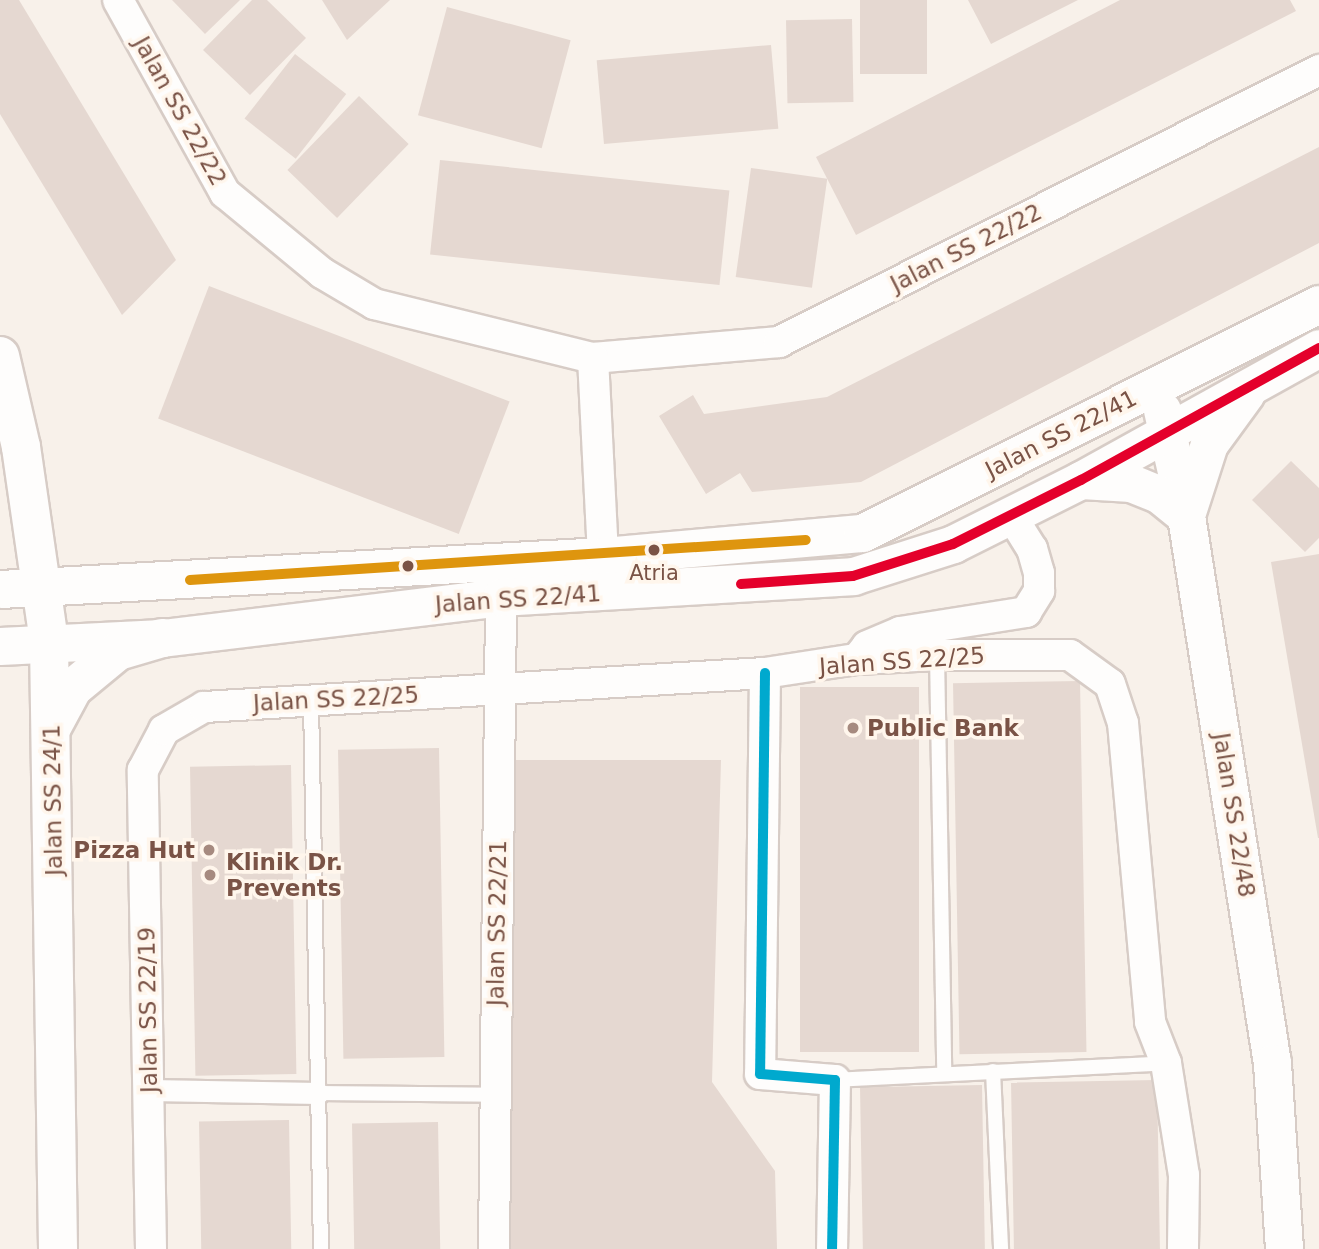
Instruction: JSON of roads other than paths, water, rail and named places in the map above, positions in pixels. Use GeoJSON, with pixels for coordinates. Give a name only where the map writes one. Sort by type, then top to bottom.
{"type":"FeatureCollection","features":[{"type":"Feature","properties":{"kind":"main road","name":"Jalan SS 24/1"},"geometry":{"type":"LineString","coordinates":[[0,356],[21,447],[49,642],[58,1249]]}},
{"type":"Feature","properties":{"kind":"main road"},"geometry":{"type":"LineString","coordinates":[[52,727],[74,688],[118,651],[162,638]]}},
{"type":"Feature","properties":{"kind":"street","name":"Jalan SS 22/22"},"geometry":{"type":"LineString","coordinates":[[118,0],[225,192],[322,273],[374,304],[593,358],[779,342],[1319,70]]}},
{"type":"Feature","properties":{"kind":"street","name":"Jalan SS 22/41"},"geometry":{"type":"LineString","coordinates":[[0,589],[603,555],[862,533],[1319,304]]}},
{"type":"Feature","properties":{"kind":"street","name":"Jalan SS 22/41"},"geometry":{"type":"LineString","coordinates":[[0,646],[162,638],[501,597],[853,576],[953,544],[1011,516],[1082,480],[1319,348]]}},
{"type":"Feature","properties":{"kind":"street"},"geometry":{"type":"LineString","coordinates":[[593,358],[603,555]]}},
{"type":"Feature","properties":{"kind":"street"},"geometry":{"type":"LineString","coordinates":[[1082,480],[1131,483],[1160,495],[1186,516],[1209,444],[1253,383]]}},
{"type":"Feature","properties":{"kind":"street","name":"Jalan SS 22/48"},"geometry":{"type":"LineString","coordinates":[[1157,386],[1186,516],[1272,1063],[1284,1249]]}},
{"type":"Feature","properties":{"kind":"street"},"geometry":{"type":"LineString","coordinates":[[857,659],[866,646],[900,632],[1027,612],[1038,591],[1039,573],[1032,549],[1011,516]]}},
{"type":"Feature","properties":{"kind":"street","name":"Jalan SS 22/21"},"geometry":{"type":"LineString","coordinates":[[494,1249],[501,597]]}},
{"type":"Feature","properties":{"kind":"street","name":"Jalan SS 22/25"},"geometry":{"type":"LineString","coordinates":[[143,770],[164,730],[204,707],[765,673],[857,659],[937,655],[1070,655],[1110,684],[1123,723],[1150,1022],[1166,1063],[1184,1175],[1183,1249]]}},
{"type":"Feature","properties":{"kind":"street"},"geometry":{"type":"LineString","coordinates":[[765,673],[760,1074],[835,1080],[832,1249]]}},
{"type":"Feature","properties":{"kind":"street","name":"Jalan SS 22/19"},"geometry":{"type":"LineString","coordinates":[[143,770],[151,1249]]}},
{"type":"Feature","properties":{"kind":"street"},"geometry":{"type":"LineString","coordinates":[[150,1090],[318,1093]]}},
{"type":"Feature","properties":{"kind":"lane"},"geometry":{"type":"LineString","coordinates":[[937,655],[944,1074]]}},
{"type":"Feature","properties":{"kind":"lane"},"geometry":{"type":"LineString","coordinates":[[311,700],[321,1249]]}},
{"type":"Feature","properties":{"kind":"lane"},"geometry":{"type":"LineString","coordinates":[[835,1080],[1166,1063]]}},
{"type":"Feature","properties":{"kind":"lane"},"geometry":{"type":"LineString","coordinates":[[993,1071],[1001,1249]]}},
{"type":"Feature","properties":{"kind":"lane"},"geometry":{"type":"LineString","coordinates":[[318,1093],[496,1095]]}},
{"type":"Feature","properties":{"kind":"place","name":"Atria"},"geometry":{"type":"Point","coordinates":[654,550]}},
{"type":"Feature","properties":{"kind":"place","name":"Public Bank"},"geometry":{"type":"Point","coordinates":[853,728]}},
{"type":"Feature","properties":{"kind":"place","name":"Pizza Hut"},"geometry":{"type":"Point","coordinates":[209,850]}},
{"type":"Feature","properties":{"kind":"place","name":"Klinik Dr. Prevents"},"geometry":{"type":"Point","coordinates":[210,875]}}]}
